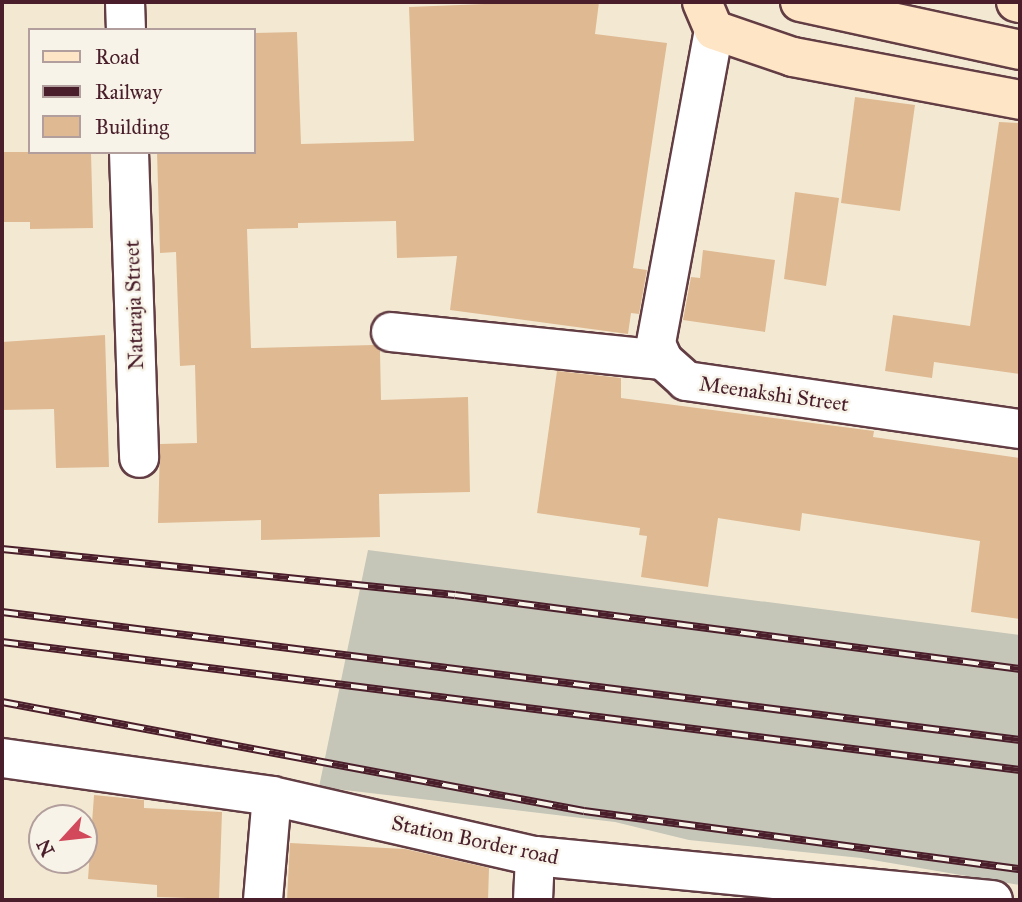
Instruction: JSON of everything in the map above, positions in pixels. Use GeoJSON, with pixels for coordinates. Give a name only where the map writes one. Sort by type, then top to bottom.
{"type":"FeatureCollection","features":[{"type":"Feature","properties":{"kind":"street"},"geometry":{"type":"LineString","coordinates":[[125,2],[126,28]]}},
{"type":"Feature","properties":{"kind":"street"},"geometry":{"type":"LineString","coordinates":[[800,2],[1020,50]]}},
{"type":"Feature","properties":{"kind":"street"},"geometry":{"type":"LineString","coordinates":[[391,332],[663,360],[656,344],[708,16],[793,57],[1020,100]]}},
{"type":"Feature","properties":{"kind":"street","name":"Nataraja Street"},"geometry":{"type":"LineString","coordinates":[[130,154],[139,458]]}},
{"type":"Feature","properties":{"kind":"street","name":"Meenakshi Street"},"geometry":{"type":"LineString","coordinates":[[663,360],[686,381],[1020,429]]}},
{"type":"Feature","properties":{"kind":"street","name":"Station Border road"},"geometry":{"type":"LineString","coordinates":[[2,758],[272,796],[535,856],[811,892],[993,900]]}},
{"type":"Feature","properties":{"kind":"street"},"geometry":{"type":"LineString","coordinates":[[263,900],[272,796]]}},
{"type":"Feature","properties":{"kind":"street"},"geometry":{"type":"LineString","coordinates":[[533,900],[535,856]]}},
{"type":"Feature","properties":{"kind":"shaded area"},"geometry":{"type":"Polygon","coordinates":[[[368,550],[1020,635],[1020,885],[861,858],[689,840],[615,822],[319,787],[368,550]]]}},
{"type":"Feature","properties":{"kind":"building"},"geometry":{"type":"Polygon","coordinates":[[[599,2],[595,34],[667,43],[633,268],[647,270],[639,314],[631,313],[628,334],[450,310],[457,256],[397,258],[396,221],[298,223],[298,228],[247,229],[251,348],[374,345],[380,351],[381,400],[468,397],[470,492],[379,494],[380,537],[261,540],[261,520],[158,523],[160,444],[197,443],[195,365],[180,366],[176,252],[160,253],[157,154],[256,154],[256,33],[297,32],[301,144],[414,141],[409,7],[599,2]]]}},
{"type":"Feature","properties":{"kind":"building"},"geometry":{"type":"Polygon","coordinates":[[[855,97],[915,105],[900,211],[841,203],[855,97]]]}},
{"type":"Feature","properties":{"kind":"building"},"geometry":{"type":"Polygon","coordinates":[[[999,122],[1020,123],[1020,374],[934,362],[932,378],[885,371],[893,315],[970,326],[999,122]]]}},
{"type":"Feature","properties":{"kind":"building"},"geometry":{"type":"Polygon","coordinates":[[[2,152],[91,154],[93,228],[30,229],[30,222],[2,222],[2,152]]]}},
{"type":"Feature","properties":{"kind":"building"},"geometry":{"type":"Polygon","coordinates":[[[795,192],[839,198],[826,286],[784,279],[795,192]]]}},
{"type":"Feature","properties":{"kind":"building"},"geometry":{"type":"Polygon","coordinates":[[[703,250],[775,260],[765,332],[683,320],[691,277],[700,278],[703,250]]]}},
{"type":"Feature","properties":{"kind":"building"},"geometry":{"type":"Polygon","coordinates":[[[105,335],[109,467],[56,468],[54,409],[2,410],[2,342],[105,335]]]}},
{"type":"Feature","properties":{"kind":"building"},"geometry":{"type":"Polygon","coordinates":[[[557,371],[621,378],[621,398],[874,431],[873,437],[1020,458],[1020,619],[971,612],[980,541],[802,513],[800,531],[718,518],[708,587],[641,577],[647,536],[639,535],[640,528],[537,513],[557,371]]]}},
{"type":"Feature","properties":{"kind":"building"},"geometry":{"type":"Polygon","coordinates":[[[94,795],[144,800],[144,808],[222,812],[219,899],[157,897],[157,885],[88,879],[88,874],[98,874],[98,804],[93,804],[94,795]]]}},
{"type":"Feature","properties":{"kind":"building"},"geometry":{"type":"Polygon","coordinates":[[[290,843],[405,849],[489,868],[488,900],[287,900],[290,843]]]}},
{"type":"Feature","properties":{"kind":"railway"},"geometry":{"type":"LineString","coordinates":[[2,549],[455,595],[1020,669]]}},
{"type":"Feature","properties":{"kind":"railway"},"geometry":{"type":"LineString","coordinates":[[2,612],[1020,740]]}},
{"type":"Feature","properties":{"kind":"railway"},"geometry":{"type":"LineString","coordinates":[[2,642],[1020,770]]}},
{"type":"Feature","properties":{"kind":"railway"},"geometry":{"type":"LineString","coordinates":[[2,702],[584,811],[1020,869]]}}]}
